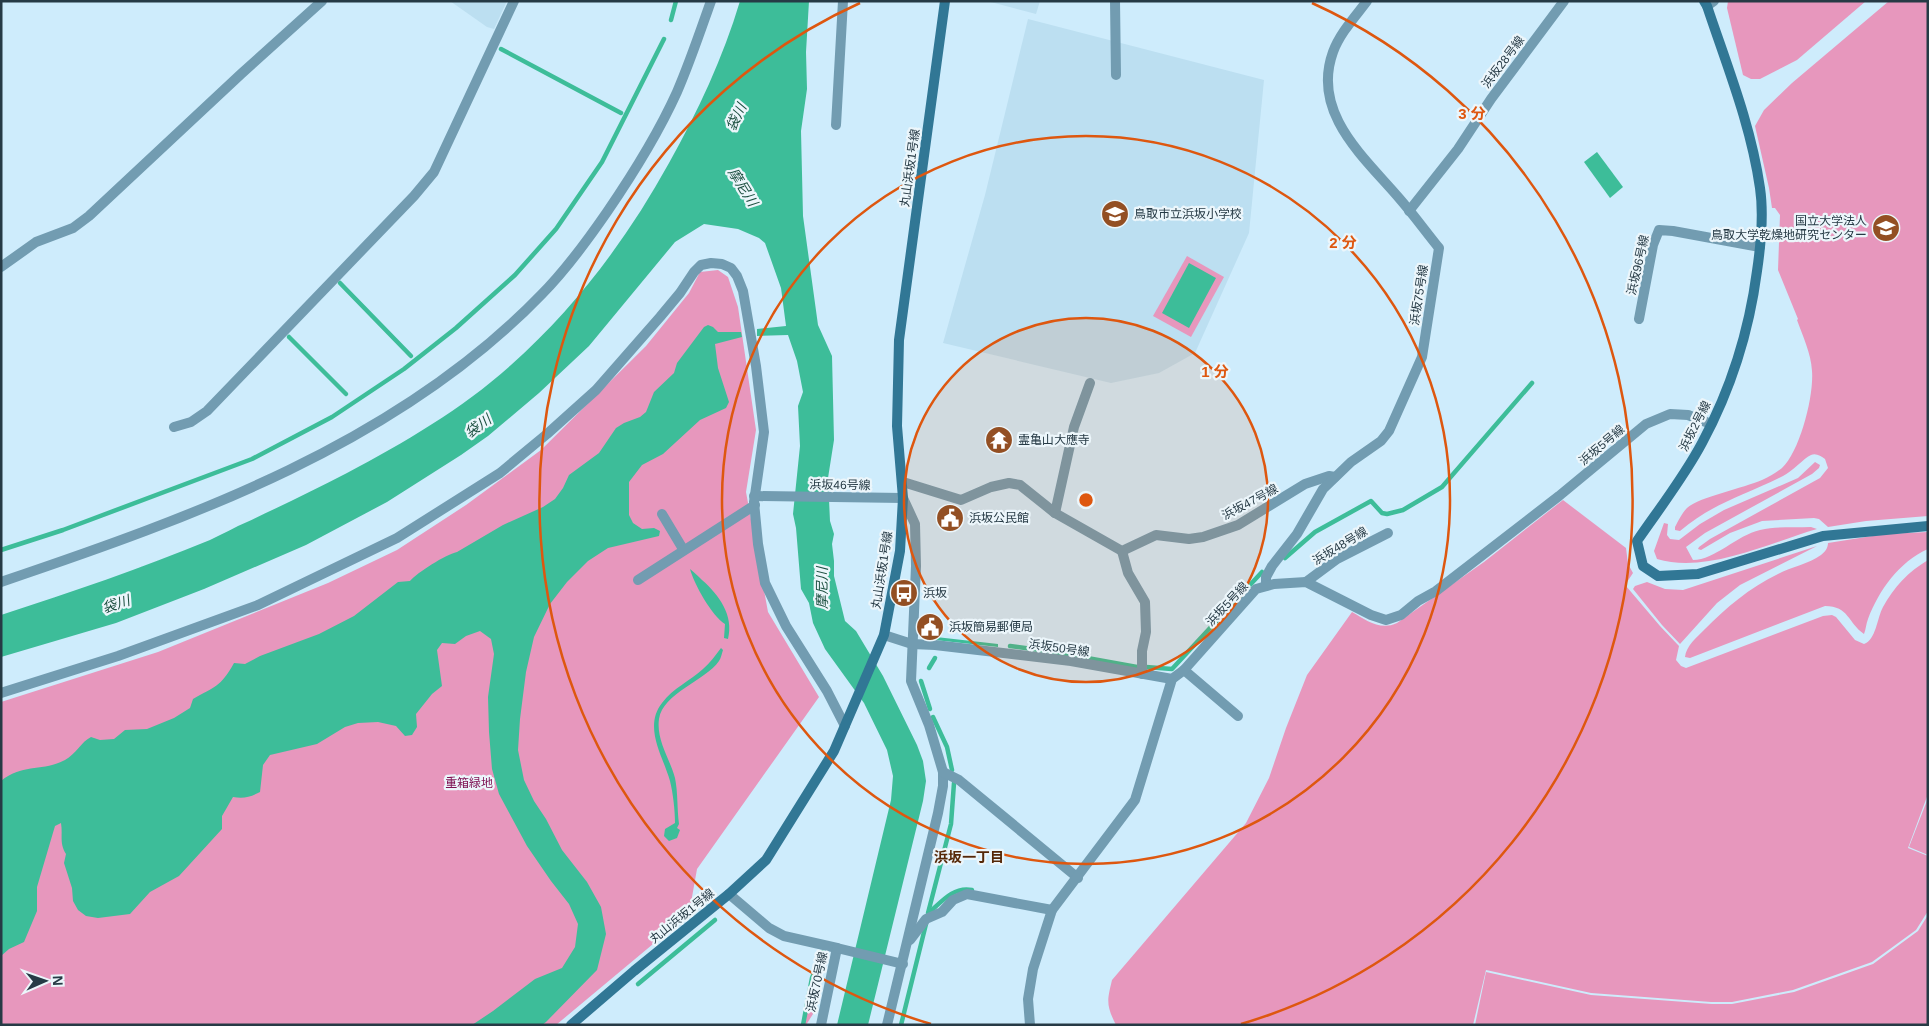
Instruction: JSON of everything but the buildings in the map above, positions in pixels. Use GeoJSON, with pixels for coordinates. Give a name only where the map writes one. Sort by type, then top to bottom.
{"type":"FeatureCollection","features":[{"type":"Feature","properties":{"kind":"street"},"geometry":{"type":"LineString","coordinates":[[1,266],[36,242],[73,228],[89,216],[322,1]]}},
{"type":"Feature","properties":{"kind":"street"},"geometry":{"type":"LineString","coordinates":[[174,427],[190,422],[206,411],[414,196],[434,172],[514,1]]}},
{"type":"Feature","properties":{"kind":"street"},"geometry":{"type":"LineString","coordinates":[[1,582],[89,552],[181,517],[311,458],[347,440],[421,395],[492,342],[542,295],[585,244],[639,165],[676,94],[711,1]]}},
{"type":"Feature","properties":{"kind":"street"},"geometry":{"type":"LineString","coordinates":[[836,126],[844,1]]}},
{"type":"Feature","properties":{"kind":"street","name":"丸山浜坂1号線"},"geometry":{"type":"LineString","coordinates":[[571,1025],[729,894],[766,860],[834,751],[884,635],[900,551],[903,498],[897,426],[899,340],[946,1]]}},
{"type":"Feature","properties":{"kind":"street"},"geometry":{"type":"LineString","coordinates":[[1115,1],[1116,75]]}},
{"type":"Feature","properties":{"kind":"street","name":"浜坂75号線"},"geometry":{"type":"LineString","coordinates":[[1266,586],[1266,577],[1272,566],[1297,534],[1323,489],[1351,462],[1381,441],[1389,431],[1422,357],[1440,248],[1355,149],[1345,134],[1332,105],[1329,82],[1333,53],[1341,36],[1367,1]]}},
{"type":"Feature","properties":{"kind":"street","name":"浜坂28号線"},"geometry":{"type":"LineString","coordinates":[[1409,211],[1458,149],[1491,99],[1564,1]]}},
{"type":"Feature","properties":{"kind":"street","name":"浜坂2号線"},"geometry":{"type":"LineString","coordinates":[[1708,3],[1746,121],[1760,188],[1762,209],[1760,246],[1752,308],[1735,372],[1702,444],[1638,541],[1643,566],[1658,576],[1698,574],[1823,536],[1928,526]]}},
{"type":"Feature","properties":{"kind":"street","name":"浜坂96号線"},"geometry":{"type":"LineString","coordinates":[[1638,319],[1653,245],[1659,230],[1760,246]]}},
{"type":"Feature","properties":{"kind":"street"},"geometry":{"type":"LineString","coordinates":[[1,692],[118,656],[258,605],[398,538],[500,473],[547,434],[596,390],[680,293],[694,272],[701,265],[711,263],[722,264],[731,268],[737,276],[743,291],[756,366],[764,432],[755,501],[758,544],[765,583],[786,626],[827,691],[845,726]]}},
{"type":"Feature","properties":{"kind":"street"},"geometry":{"type":"LineString","coordinates":[[1055,513],[1074,427],[1090,383]]}},
{"type":"Feature","properties":{"kind":"street","name":"浜坂5号線"},"geometry":{"type":"LineString","coordinates":[[1172,679],[1184,670],[1256,589],[1266,586],[1306,582],[1371,615],[1386,620],[1401,615],[1418,601],[1436,591],[1559,496],[1646,424],[1670,414],[1688,415],[1711,424]]}},
{"type":"Feature","properties":{"kind":"street","name":"浜坂47号線"},"geometry":{"type":"LineString","coordinates":[[1122,551],[1156,535],[1189,539],[1203,537],[1238,524],[1305,484],[1328,476],[1335,477]]}},
{"type":"Feature","properties":{"kind":"street"},"geometry":{"type":"LineString","coordinates":[[903,482],[961,500],[991,487],[1009,483],[1020,485],[1055,513],[1122,551],[1128,572],[1145,602],[1146,632],[1142,651],[1142,674]]}},
{"type":"Feature","properties":{"kind":"street","name":"浜坂46号線"},"geometry":{"type":"LineString","coordinates":[[755,501],[776,496],[903,498]]}},
{"type":"Feature","properties":{"kind":"street"},"geometry":{"type":"LineString","coordinates":[[888,1025],[943,786],[943,772],[929,725],[911,681],[916,566],[915,524],[903,498]]}},
{"type":"Feature","properties":{"kind":"street"},"geometry":{"type":"LineString","coordinates":[[638,580],[755,501]]}},
{"type":"Feature","properties":{"kind":"street"},"geometry":{"type":"LineString","coordinates":[[662,514],[683,549]]}},
{"type":"Feature","properties":{"kind":"street","name":"浜坂48号線"},"geometry":{"type":"LineString","coordinates":[[1306,582],[1338,559],[1388,532]]}},
{"type":"Feature","properties":{"kind":"street","name":"浜坂50号線"},"geometry":{"type":"LineString","coordinates":[[884,635],[912,644],[1072,661],[1172,679]]}},
{"type":"Feature","properties":{"kind":"street"},"geometry":{"type":"LineString","coordinates":[[1184,670],[1238,716]]}},
{"type":"Feature","properties":{"kind":"street"},"geometry":{"type":"LineString","coordinates":[[1030,1025],[1028,999],[1033,969],[1052,910],[1135,800],[1172,679]]}},
{"type":"Feature","properties":{"kind":"street"},"geometry":{"type":"LineString","coordinates":[[943,772],[959,780],[1078,878]]}},
{"type":"Feature","properties":{"kind":"street","name":"浜坂70号線"},"geometry":{"type":"LineString","coordinates":[[729,894],[749,909],[769,928],[784,936],[837,948],[821,1025]]}},
{"type":"Feature","properties":{"kind":"street"},"geometry":{"type":"LineString","coordinates":[[907,945],[926,919],[937,915],[953,900],[967,894],[1052,910]]}},
{"type":"Feature","properties":{"kind":"street"},"geometry":{"type":"LineString","coordinates":[[837,948],[902,964]]}},
{"type":"Feature","properties":{"kind":"shaded area"},"geometry":{"type":"Polygon","coordinates":[[[450,1],[507,1],[494,29],[487,27],[450,1]]]}},
{"type":"Feature","properties":{"kind":"shaded area"},"geometry":{"type":"Polygon","coordinates":[[[987,1],[1040,1],[1036,14],[987,1]]]}},
{"type":"Feature","properties":{"kind":"shaded area","name":"鳥取市立浜坂小学校"},"geometry":{"type":"Polygon","coordinates":[[[1028,19],[1264,80],[1249,233],[1195,353],[1159,373],[1111,383],[943,343],[985,195],[1028,19]]]}},
{"type":"Feature","properties":{"kind":"green space"},"geometry":{"type":"Polygon","coordinates":[[[1728,1],[1866,1],[1797,60],[1760,79],[1751,79],[1743,75],[1727,8],[1728,1]]]}},
{"type":"Feature","properties":{"kind":"green space"},"geometry":{"type":"Polygon","coordinates":[[[1889,1],[1928,1],[1928,516],[1866,521],[1828,527],[1819,519],[1814,518],[1762,521],[1730,533],[1701,550],[1698,549],[1710,539],[1820,478],[1828,468],[1825,459],[1813,454],[1783,476],[1717,506],[1692,521],[1680,531],[1675,530],[1683,512],[1687,508],[1711,496],[1772,475],[1782,468],[1795,449],[1805,423],[1811,394],[1812,371],[1798,319],[1778,270],[1780,215],[1775,208],[1772,208],[1755,126],[1764,110],[1792,83],[1889,1]]]}},
{"type":"Feature","properties":{"kind":"green space"},"geometry":{"type":"Polygon","coordinates":[[[1187,256],[1224,277],[1191,337],[1153,316],[1187,256]]]}},
{"type":"Feature","properties":{"kind":"green space","name":"重箱緑地"},"geometry":{"type":"Polygon","coordinates":[[[718,270],[728,277],[738,307],[756,430],[746,492],[768,612],[819,697],[697,869],[689,914],[556,1025],[1,1025],[1,702],[158,652],[328,583],[397,550],[466,505],[541,450],[646,346],[689,293],[700,272],[718,270]]]}},
{"type":"Feature","properties":{"kind":"green space"},"geometry":{"type":"Polygon","coordinates":[[[1815,462],[1820,465],[1812,474],[1705,533],[1686,547],[1693,560],[1701,559],[1760,530],[1786,527],[1811,527],[1817,529],[1758,549],[1717,560],[1676,563],[1657,559],[1654,551],[1664,523],[1668,524],[1667,535],[1670,539],[1679,540],[1700,524],[1724,510],[1798,478],[1815,462]]]}},
{"type":"Feature","properties":{"kind":"green space"},"geometry":{"type":"Polygon","coordinates":[[[1563,500],[1626,548],[1628,564],[1633,573],[1626,586],[1679,646],[1676,660],[1681,666],[1686,668],[1823,616],[1832,615],[1836,617],[1855,640],[1864,644],[1871,638],[1883,607],[1892,593],[1902,580],[1928,560],[1928,794],[1908,848],[1928,856],[1928,911],[1916,930],[1872,962],[1793,990],[1732,1002],[1591,993],[1486,970],[1473,1025],[1116,1025],[1108,1003],[1112,980],[1246,823],[1269,778],[1307,675],[1352,612],[1373,624],[1385,626],[1397,623],[1484,562],[1563,500]]]}},
{"type":"Feature","properties":{"kind":"green space"},"geometry":{"type":"Polygon","coordinates":[[[1928,532],[1928,549],[1908,561],[1891,578],[1873,608],[1864,634],[1844,612],[1825,606],[1690,658],[1685,657],[1687,649],[1695,639],[1739,599],[1767,579],[1821,555],[1828,543],[1885,534],[1928,532]]]}},
{"type":"Feature","properties":{"kind":"green space"},"geometry":{"type":"Polygon","coordinates":[[[1817,546],[1740,585],[1717,603],[1680,644],[1633,589],[1635,586],[1647,582],[1665,589],[1683,590],[1817,546]]]}},
{"type":"Feature","properties":{"kind":"green space"},"geometry":{"type":"Polygon","coordinates":[[[1928,798],[1928,855],[1909,847],[1928,798]]]}},
{"type":"Feature","properties":{"kind":"green space"},"geometry":{"type":"Polygon","coordinates":[[[1928,915],[1928,1025],[1475,1025],[1486,972],[1591,995],[1732,1004],[1794,992],[1873,964],[1918,931],[1928,915]]]}},
{"type":"Feature","properties":{"kind":"green space"},"geometry":{"type":"Polygon","coordinates":[[[810,993],[812,995],[813,1014],[806,1025],[804,1025],[810,993]]]}},
{"type":"Feature","properties":{"kind":"water"},"geometry":{"type":"Polygon","coordinates":[[[740,1],[809,1],[806,52],[807,89],[801,131],[803,216],[818,325],[832,356],[834,440],[828,478],[830,521],[834,534],[832,544],[834,576],[845,621],[856,631],[883,676],[917,745],[923,761],[926,781],[923,801],[868,1025],[837,1025],[891,800],[893,776],[887,750],[864,703],[825,649],[813,623],[809,603],[801,589],[793,514],[800,446],[798,406],[803,392],[797,361],[788,335],[757,336],[757,329],[786,326],[781,288],[765,243],[759,238],[738,229],[704,224],[675,242],[589,346],[539,393],[488,436],[387,502],[306,545],[204,589],[116,623],[1,657],[1,615],[107,579],[210,540],[297,498],[369,461],[432,424],[473,396],[511,365],[557,320],[599,271],[653,191],[700,104],[718,64],[740,1]]]}},
{"type":"Feature","properties":{"kind":"water"},"geometry":{"type":"Polygon","coordinates":[[[1597,152],[1623,187],[1610,198],[1584,162],[1597,152]]]}},
{"type":"Feature","properties":{"kind":"water"},"geometry":{"type":"Polygon","coordinates":[[[1189,263],[1216,278],[1189,328],[1162,313],[1189,263]]]}},
{"type":"Feature","properties":{"kind":"water"},"geometry":{"type":"Polygon","coordinates":[[[708,325],[718,332],[741,332],[742,337],[715,344],[718,368],[729,402],[726,408],[700,420],[663,454],[642,465],[629,482],[629,515],[633,523],[642,529],[654,528],[660,531],[659,536],[608,548],[588,561],[567,582],[550,604],[534,637],[526,672],[520,719],[518,750],[524,780],[562,850],[587,882],[601,907],[606,934],[597,970],[546,1022],[542,1025],[472,1025],[535,979],[562,968],[575,947],[578,924],[569,904],[527,846],[499,794],[492,769],[489,732],[488,697],[494,654],[491,639],[480,631],[466,636],[455,644],[442,643],[437,650],[442,686],[432,694],[416,714],[417,727],[412,735],[405,736],[396,726],[378,722],[358,723],[345,727],[317,744],[270,755],[263,765],[260,792],[247,797],[233,797],[222,816],[222,829],[179,876],[150,892],[130,914],[98,918],[86,916],[78,910],[73,901],[72,888],[64,863],[66,854],[62,843],[61,823],[55,826],[37,887],[37,911],[24,942],[9,949],[1,956],[1,781],[17,772],[57,764],[72,755],[91,737],[100,740],[114,739],[125,730],[147,729],[174,718],[190,708],[193,699],[221,682],[234,663],[245,664],[260,656],[319,634],[354,616],[398,582],[410,581],[439,560],[457,552],[503,525],[543,507],[555,499],[569,475],[599,453],[616,428],[640,417],[646,412],[654,392],[674,373],[677,363],[704,327],[708,325]]]}},
{"type":"Feature","properties":{"kind":"water"},"geometry":{"type":"Polygon","coordinates":[[[690,569],[714,592],[724,606],[729,622],[728,639],[724,638],[725,624],[704,599],[690,569]]]}},
{"type":"Feature","properties":{"kind":"water"},"geometry":{"type":"Polygon","coordinates":[[[936,637],[998,644],[998,647],[935,640],[936,637]]]}},
{"type":"Feature","properties":{"kind":"water"},"geometry":{"type":"Polygon","coordinates":[[[721,648],[723,650],[721,657],[713,668],[676,694],[662,710],[659,719],[661,742],[673,771],[677,789],[679,824],[677,828],[680,830],[677,838],[669,841],[664,836],[665,829],[675,823],[672,791],[656,742],[654,722],[657,712],[666,698],[706,667],[721,648]]]}},
{"type":"Feature","properties":{"kind":"waterway"},"geometry":{"type":"LineString","coordinates":[[671,20],[676,1]]}},
{"type":"Feature","properties":{"kind":"waterway"},"geometry":{"type":"LineString","coordinates":[[1,550],[63,530],[252,459],[332,417],[404,369],[456,328],[515,275],[556,229],[602,162],[664,39]]}},
{"type":"Feature","properties":{"kind":"waterway"},"geometry":{"type":"LineString","coordinates":[[501,49],[621,113]]}},
{"type":"Feature","properties":{"kind":"waterway"},"geometry":{"type":"LineString","coordinates":[[340,283],[411,356]]}},
{"type":"Feature","properties":{"kind":"waterway"},"geometry":{"type":"LineString","coordinates":[[289,337],[346,394]]}},
{"type":"Feature","properties":{"kind":"waterway"},"geometry":{"type":"LineString","coordinates":[[1285,558],[1315,532],[1371,501],[1382,513],[1387,514],[1403,510],[1442,487],[1532,383]]}},
{"type":"Feature","properties":{"kind":"waterway"},"geometry":{"type":"LineString","coordinates":[[1146,667],[1172,669],[1262,572]]}},
{"type":"Feature","properties":{"kind":"waterway"},"geometry":{"type":"LineString","coordinates":[[1010,646],[1047,651]]}},
{"type":"Feature","properties":{"kind":"waterway"},"geometry":{"type":"LineString","coordinates":[[1054,652],[1137,667]]}},
{"type":"Feature","properties":{"kind":"waterway"},"geometry":{"type":"LineString","coordinates":[[929,668],[935,658]]}},
{"type":"Feature","properties":{"kind":"waterway"},"geometry":{"type":"LineString","coordinates":[[921,681],[930,709]]}},
{"type":"Feature","properties":{"kind":"waterway"},"geometry":{"type":"LineString","coordinates":[[933,717],[947,747],[952,770]]}},
{"type":"Feature","properties":{"kind":"waterway"},"geometry":{"type":"LineString","coordinates":[[928,913],[951,824],[954,783]]}},
{"type":"Feature","properties":{"kind":"waterway"},"geometry":{"type":"LineString","coordinates":[[929,912],[959,890],[972,890]]}},
{"type":"Feature","properties":{"kind":"waterway"},"geometry":{"type":"LineString","coordinates":[[638,984],[715,920]]}},
{"type":"Feature","properties":{"kind":"waterway"},"geometry":{"type":"LineString","coordinates":[[901,1025],[926,924]]}},
{"type":"Feature","properties":{"kind":"waterway"},"geometry":{"type":"LineString","coordinates":[[803,1025],[812,978],[823,952]]}},
{"type":"Feature","properties":{"kind":"place","name":"鳥取市立浜坂小学校"},"geometry":{"type":"Point","coordinates":[1115,214]}},
{"type":"Feature","properties":{"kind":"place","name":"国立大学法人 鳥取大学乾燥地研究センター"},"geometry":{"type":"Point","coordinates":[1886,228]}},
{"type":"Feature","properties":{"kind":"place","name":"霊亀山大應寺"},"geometry":{"type":"Point","coordinates":[999,440]}},
{"type":"Feature","properties":{"kind":"place","name":"浜坂公民館"},"geometry":{"type":"Point","coordinates":[950,518]}},
{"type":"Feature","properties":{"kind":"place","name":"浜坂"},"geometry":{"type":"Point","coordinates":[904,593]}},
{"type":"Feature","properties":{"kind":"place","name":"浜坂簡易郵便局"},"geometry":{"type":"Point","coordinates":[930,627]}},
{"type":"Feature","properties":{"kind":"district","name":"浜坂一丁目"},"geometry":{"type":"Point","coordinates":[969,857]}},
{"type":"Feature","properties":{"kind":"water label","name":"袋川"},"geometry":{"type":"Point","coordinates":[736,117]}},
{"type":"Feature","properties":{"kind":"water label","name":"摩尼川"},"geometry":{"type":"Point","coordinates":[743,187]}},
{"type":"Feature","properties":{"kind":"water label","name":"袋川"},"geometry":{"type":"Point","coordinates":[478,426]}},
{"type":"Feature","properties":{"kind":"water label","name":"摩尼川"},"geometry":{"type":"Point","coordinates":[822,588]}},
{"type":"Feature","properties":{"kind":"water label","name":"袋川"},"geometry":{"type":"Point","coordinates":[116,604]}}]}
